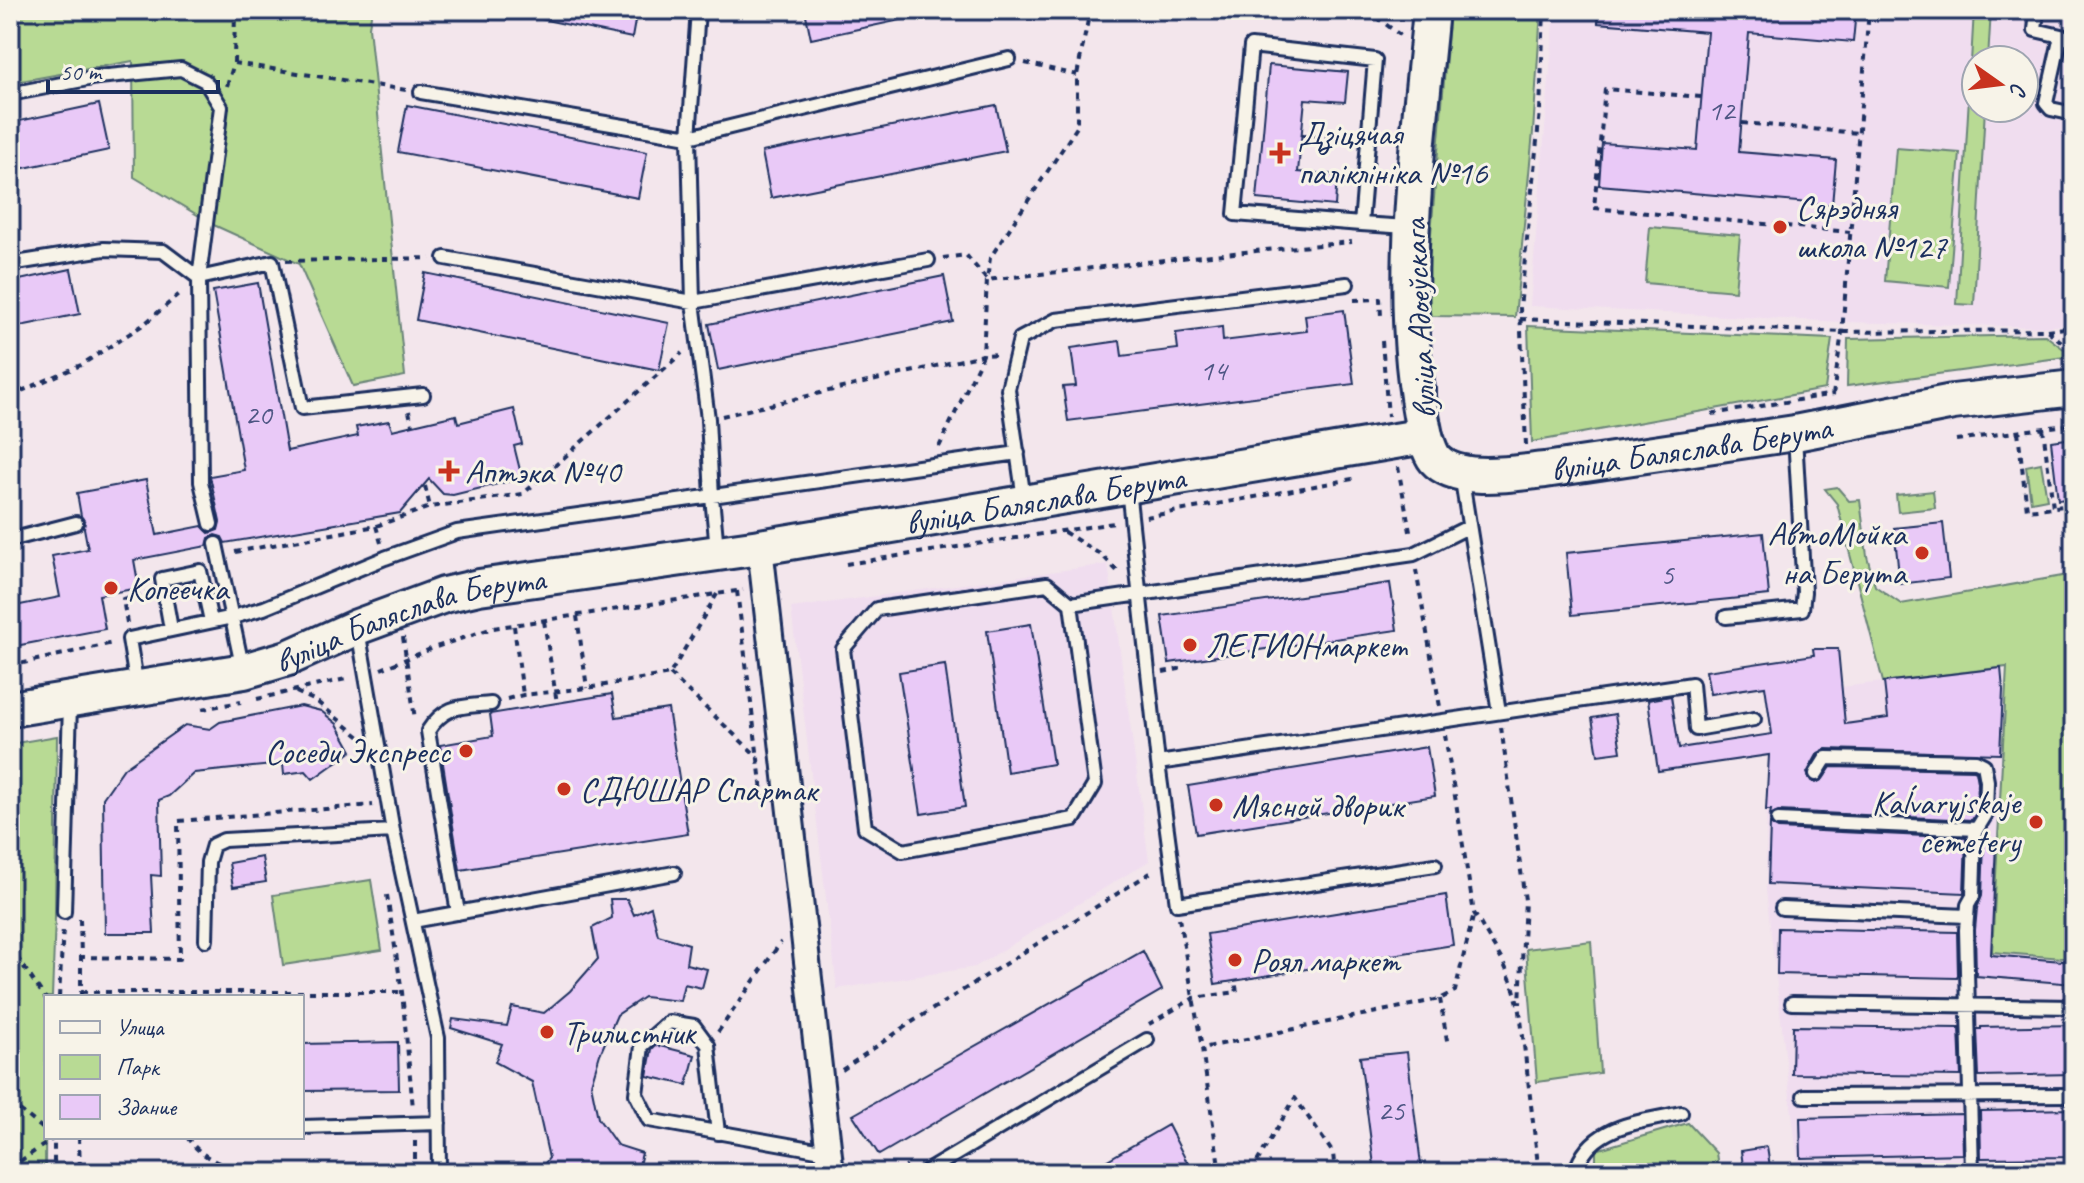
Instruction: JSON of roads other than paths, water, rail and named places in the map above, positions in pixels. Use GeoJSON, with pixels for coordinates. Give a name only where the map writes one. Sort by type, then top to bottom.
{"type":"FeatureCollection","features":[{"type":"Feature","properties":{"kind":"street","name":"вуліца Адоеўскага"},"geometry":{"type":"LineString","coordinates":[[1425,436],[1419,407],[1412,321],[1411,227],[1431,10]]}},
{"type":"Feature","properties":{"kind":"street","name":"вуліца Баляслава Берута"},"geometry":{"type":"LineString","coordinates":[[1461,474],[1545,470],[1795,433],[1953,402],[2074,388]]}},
{"type":"Feature","properties":{"kind":"street"},"geometry":{"type":"LineString","coordinates":[[1425,436],[1432,456],[1461,474]]}},
{"type":"Feature","properties":{"kind":"street","name":"вуліца Баляслава Берута"},"geometry":{"type":"LineString","coordinates":[[10,709],[244,671],[288,658],[357,627],[444,595],[479,587],[760,547],[1425,436]]}},
{"type":"Feature","properties":{"kind":"street"},"geometry":{"type":"LineString","coordinates":[[760,547],[830,1162]]}},
{"type":"Feature","properties":{"kind":"lane"},"geometry":{"type":"LineString","coordinates":[[698,10],[689,137],[693,302],[708,419],[718,553]]}},
{"type":"Feature","properties":{"kind":"lane"},"geometry":{"type":"LineString","coordinates":[[2037,10],[2035,30],[2067,37],[2046,103],[2051,109],[2074,114]]}},
{"type":"Feature","properties":{"kind":"lane"},"geometry":{"type":"LineString","coordinates":[[1361,224],[1375,60],[1251,46],[1235,214],[1361,224],[1411,227]]}},
{"type":"Feature","properties":{"kind":"lane"},"geometry":{"type":"LineString","coordinates":[[421,92],[689,137],[1009,59]]}},
{"type":"Feature","properties":{"kind":"lane"},"geometry":{"type":"LineString","coordinates":[[10,94],[98,77],[181,69],[205,81],[221,107],[199,278],[201,482],[211,524]]}},
{"type":"Feature","properties":{"kind":"lane"},"geometry":{"type":"LineString","coordinates":[[10,264],[104,249],[163,251],[199,278],[272,262],[302,408],[423,395]]}},
{"type":"Feature","properties":{"kind":"lane"},"geometry":{"type":"LineString","coordinates":[[445,258],[693,302],[928,260]]}},
{"type":"Feature","properties":{"kind":"lane"},"geometry":{"type":"LineString","coordinates":[[1024,503],[1008,389],[1020,339],[1056,320],[1347,284]]}},
{"type":"Feature","properties":{"kind":"lane"},"geometry":{"type":"LineString","coordinates":[[1726,617],[1802,609],[1804,592],[1795,433]]}},
{"type":"Feature","properties":{"kind":"lane"},"geometry":{"type":"LineString","coordinates":[[138,689],[129,639],[264,608],[457,532],[1018,453]]}},
{"type":"Feature","properties":{"kind":"lane"},"geometry":{"type":"LineString","coordinates":[[1461,474],[1499,712]]}},
{"type":"Feature","properties":{"kind":"lane"},"geometry":{"type":"LineString","coordinates":[[1127,485],[1177,904],[1435,865]]}},
{"type":"Feature","properties":{"kind":"lane"},"geometry":{"type":"LineString","coordinates":[[10,540],[76,523]]}},
{"type":"Feature","properties":{"kind":"lane"},"geometry":{"type":"LineString","coordinates":[[1071,604],[1095,784],[1074,819],[903,851],[865,828],[843,649],[877,609],[1047,584],[1071,604],[1414,554],[1468,527]]}},
{"type":"Feature","properties":{"kind":"lane"},"geometry":{"type":"LineString","coordinates":[[217,550],[244,671]]}},
{"type":"Feature","properties":{"kind":"lane"},"geometry":{"type":"LineString","coordinates":[[171,629],[162,579],[200,571],[211,621]]}},
{"type":"Feature","properties":{"kind":"lane"},"geometry":{"type":"LineString","coordinates":[[357,627],[393,831],[438,1038],[439,1173]]}},
{"type":"Feature","properties":{"kind":"lane"},"geometry":{"type":"LineString","coordinates":[[1158,763],[1692,684],[1696,729],[1754,719]]}},
{"type":"Feature","properties":{"kind":"lane"},"geometry":{"type":"LineString","coordinates":[[64,912],[70,700]]}},
{"type":"Feature","properties":{"kind":"lane"},"geometry":{"type":"LineString","coordinates":[[458,913],[428,731],[438,716],[457,707],[491,704]]}},
{"type":"Feature","properties":{"kind":"lane"},"geometry":{"type":"LineString","coordinates":[[1816,774],[1826,758],[1976,761],[1984,765],[1986,814],[1975,832],[1973,896],[1967,916],[1972,1173]]}},
{"type":"Feature","properties":{"kind":"lane"},"geometry":{"type":"LineString","coordinates":[[1778,820],[1977,829]]}},
{"type":"Feature","properties":{"kind":"lane"},"geometry":{"type":"LineString","coordinates":[[206,940],[208,862],[213,845],[224,840],[393,831]]}},
{"type":"Feature","properties":{"kind":"lane"},"geometry":{"type":"LineString","coordinates":[[413,921],[674,873]]}},
{"type":"Feature","properties":{"kind":"lane"},"geometry":{"type":"LineString","coordinates":[[1782,908],[1967,916]]}},
{"type":"Feature","properties":{"kind":"lane"},"geometry":{"type":"LineString","coordinates":[[1792,1003],[2074,1007]]}},
{"type":"Feature","properties":{"kind":"lane"},"geometry":{"type":"LineString","coordinates":[[718,1133],[708,1045],[694,1026],[669,1022],[642,1046],[636,1094],[649,1120],[718,1133],[830,1162]]}},
{"type":"Feature","properties":{"kind":"lane"},"geometry":{"type":"LineString","coordinates":[[924,1173],[1147,1040]]}},
{"type":"Feature","properties":{"kind":"lane"},"geometry":{"type":"LineString","coordinates":[[1804,1096],[2074,1095]]}},
{"type":"Feature","properties":{"kind":"lane"},"geometry":{"type":"LineString","coordinates":[[1575,1173],[1590,1143],[1612,1129],[1681,1113]]}},
{"type":"Feature","properties":{"kind":"lane"},"geometry":{"type":"LineString","coordinates":[[304,1127],[439,1123]]}},
{"type":"Feature","properties":{"kind":"place","name":"Дзіцячая паліклініка №16"},"geometry":{"type":"Point","coordinates":[1280,153]}},
{"type":"Feature","properties":{"kind":"place","name":"Сярэдняя школа №127"},"geometry":{"type":"Point","coordinates":[1780,227]}},
{"type":"Feature","properties":{"kind":"place","name":"Аптэка №40"},"geometry":{"type":"Point","coordinates":[449,471]}},
{"type":"Feature","properties":{"kind":"place","name":"АвтоМойка на Берута"},"geometry":{"type":"Point","coordinates":[1922,553]}},
{"type":"Feature","properties":{"kind":"place","name":"Копеечка"},"geometry":{"type":"Point","coordinates":[111,588]}},
{"type":"Feature","properties":{"kind":"place","name":"ЛЕГИОНмаркет"},"geometry":{"type":"Point","coordinates":[1190,645]}},
{"type":"Feature","properties":{"kind":"place","name":"Соседи Экспресс"},"geometry":{"type":"Point","coordinates":[466,751]}},
{"type":"Feature","properties":{"kind":"place","name":"СДЮШАР Спартак"},"geometry":{"type":"Point","coordinates":[564,789]}},
{"type":"Feature","properties":{"kind":"place","name":"Мясной дворик"},"geometry":{"type":"Point","coordinates":[1216,805]}},
{"type":"Feature","properties":{"kind":"place","name":"Kaĺvaryjskaje cemetery"},"geometry":{"type":"Point","coordinates":[2036,822]}},
{"type":"Feature","properties":{"kind":"place","name":"Роял маркет"},"geometry":{"type":"Point","coordinates":[1235,960]}},
{"type":"Feature","properties":{"kind":"place","name":"Трилистник"},"geometry":{"type":"Point","coordinates":[547,1032]}}]}
